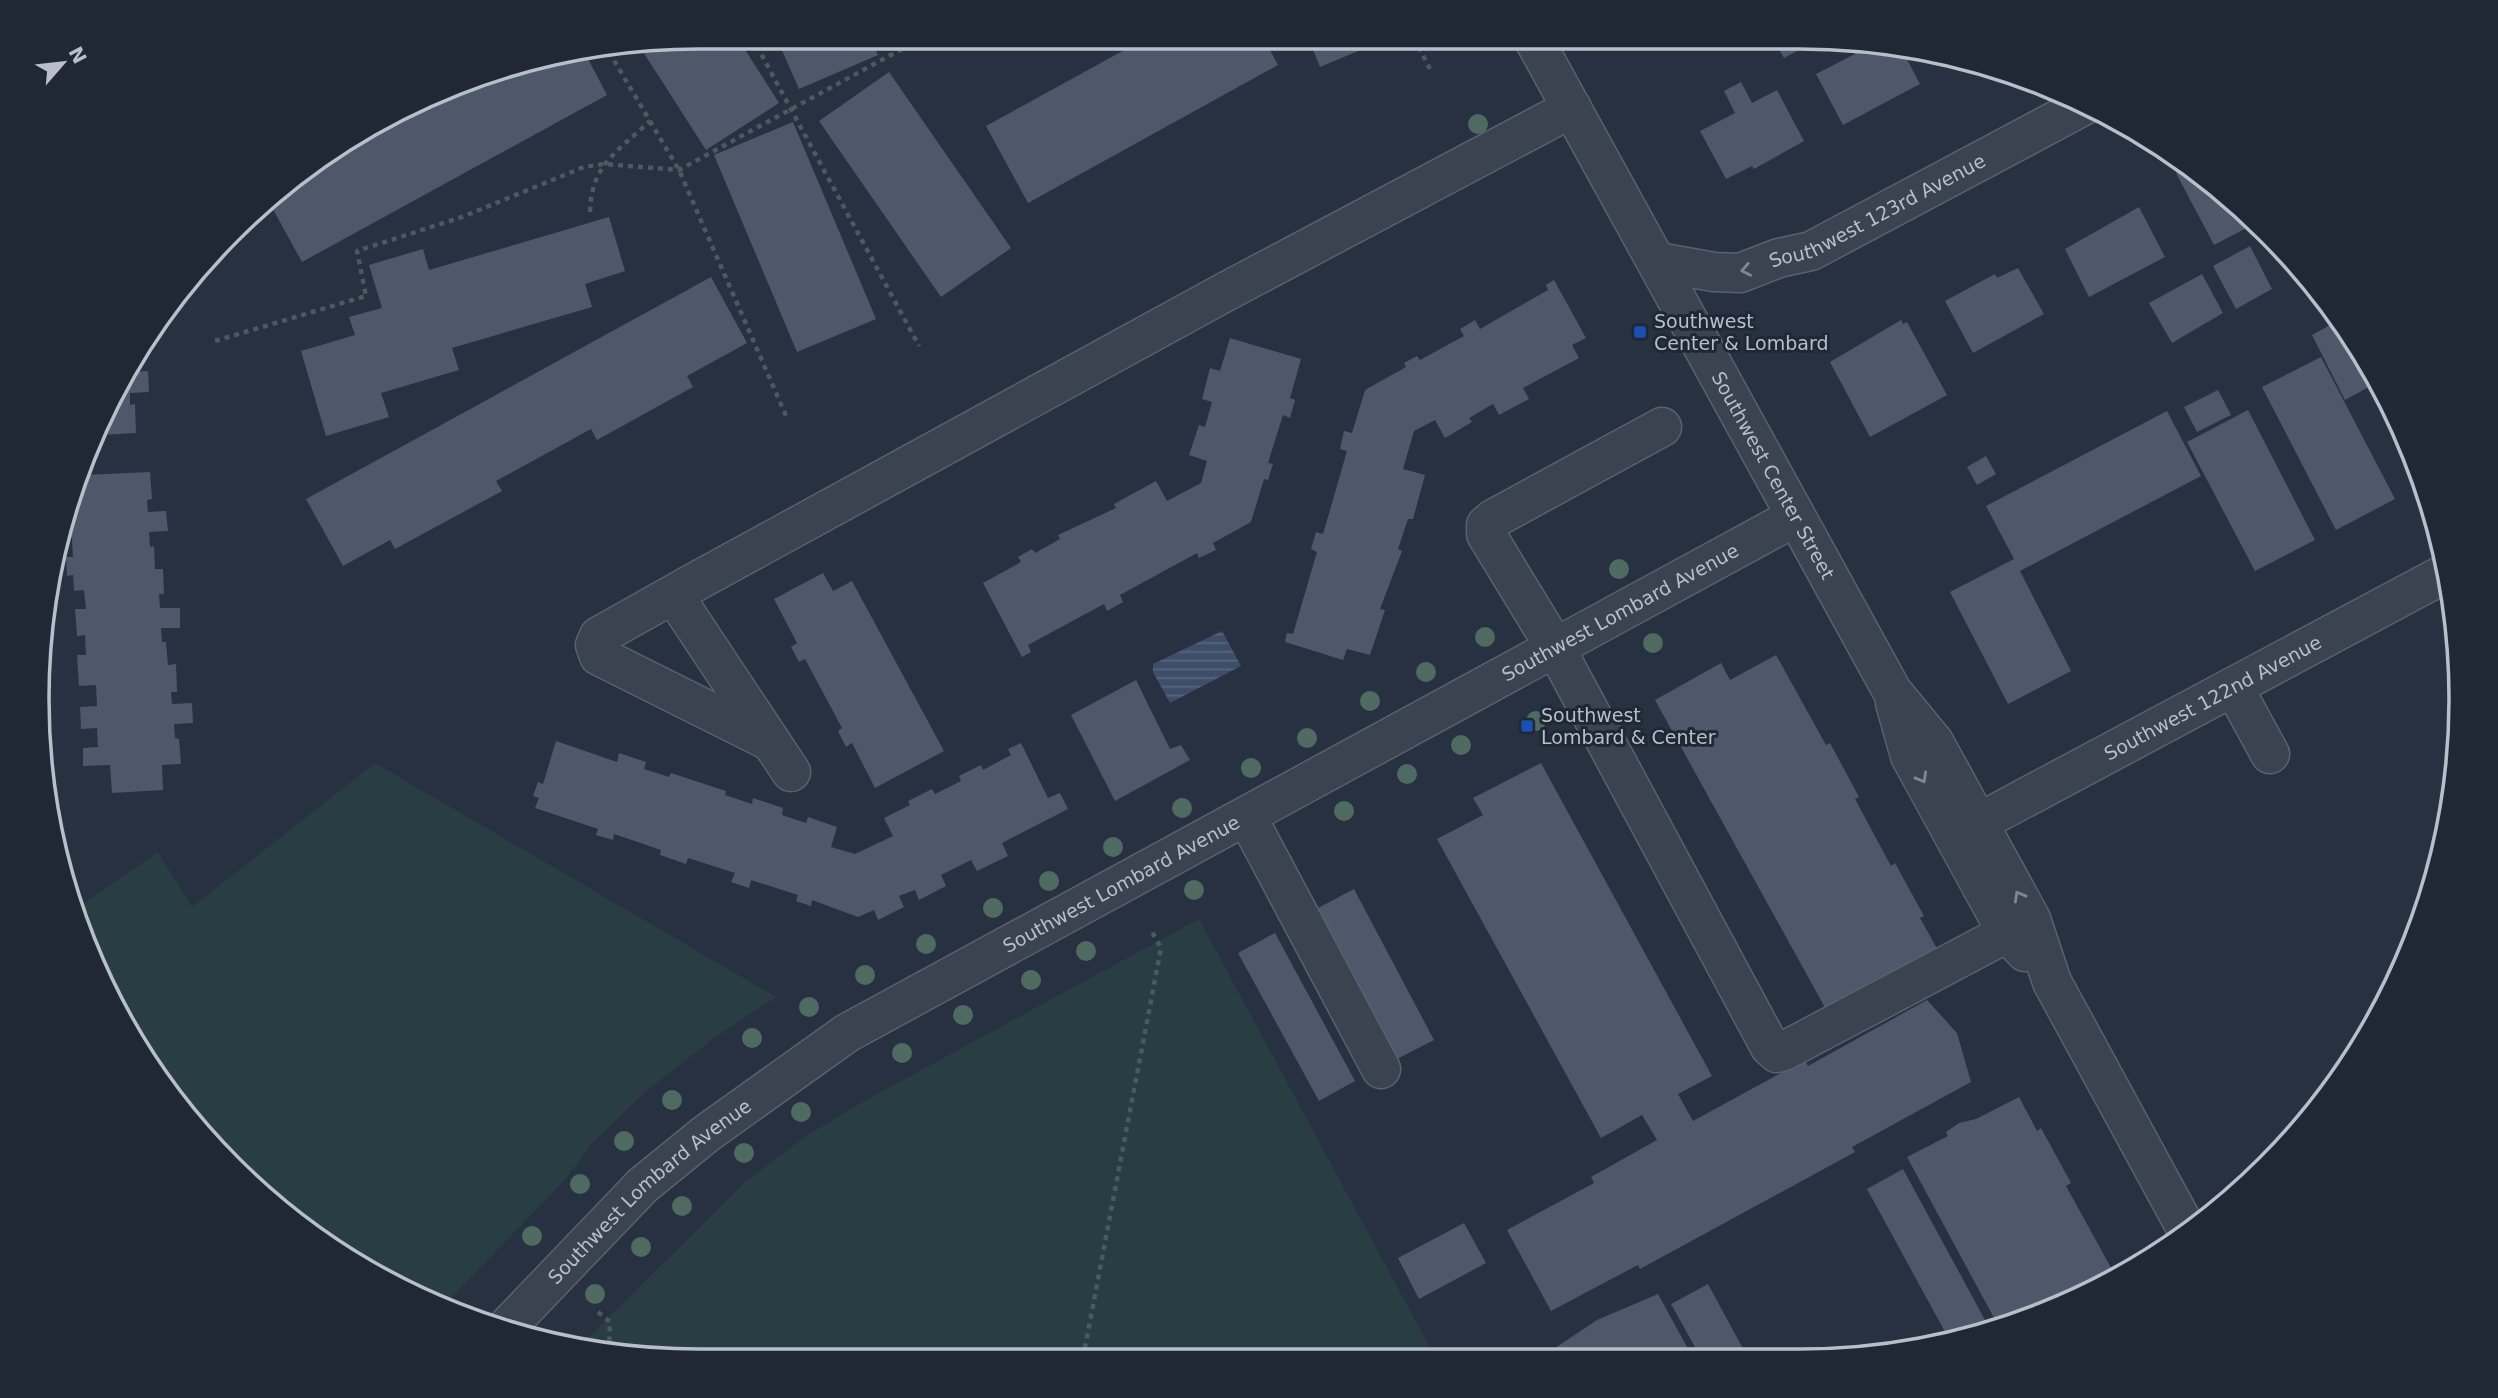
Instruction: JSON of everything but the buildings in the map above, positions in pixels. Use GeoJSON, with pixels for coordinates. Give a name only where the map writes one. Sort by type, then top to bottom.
{"type":"FeatureCollection","features":[{"type":"Feature","properties":{"kind":"street","name":"Southwest Center Street"},"geometry":{"type":"LineString","coordinates":[[1539,49],[1892,691],[1934,742],[1979,823],[2031,919],[2052,982],[2183,1223]]}},
{"type":"Feature","properties":{"kind":"street"},"geometry":{"type":"LineString","coordinates":[[688,586],[680,595],[681,606],[781,757],[599,656],[595,645],[599,636],[688,586],[1227,291],[1572,108]]}},
{"type":"Feature","properties":{"kind":"street","name":"Southwest 123rd Avenue"},"geometry":{"type":"LineString","coordinates":[[1658,261],[1714,272],[1740,272],[1811,251],[2075,111]]}},
{"type":"Feature","properties":{"kind":"street"},"geometry":{"type":"LineString","coordinates":[[1662,428],[1486,525],[1486,534],[1556,649],[1764,1035],[1777,1053],[2007,933]]}},
{"type":"Feature","properties":{"kind":"street","name":"Southwest Lombard Avenue"},"geometry":{"type":"LineString","coordinates":[[512,1321],[643,1185],[707,1133],[847,1033],[1795,517]]}},
{"type":"Feature","properties":{"kind":"street","name":"Southwest 122nd Avenue"},"geometry":{"type":"LineString","coordinates":[[1979,823],[2438,577]]}},
{"type":"Feature","properties":{"kind":"street"},"geometry":{"type":"LineString","coordinates":[[2234,688],[2270,754]]}},
{"type":"Feature","properties":{"kind":"street","name":"Southwest Center Street"},"geometry":{"type":"LineString","coordinates":[[1892,691],[1910,756],[2007,933],[2052,982]]}},
{"type":"Feature","properties":{"kind":"street"},"geometry":{"type":"LineString","coordinates":[[1247,817],[1381,1069]]}},
{"type":"Feature","properties":{"kind":"path"},"geometry":{"type":"LineString","coordinates":[[758,49],[919,346]]}},
{"type":"Feature","properties":{"kind":"path"},"geometry":{"type":"LineString","coordinates":[[215,341],[366,296],[356,251],[462,217],[584,167],[604,164],[679,170],[902,49]]}},
{"type":"Feature","properties":{"kind":"path"},"geometry":{"type":"LineString","coordinates":[[1420,49],[1430,69]]}},
{"type":"Feature","properties":{"kind":"path"},"geometry":{"type":"LineString","coordinates":[[611,55],[679,170],[787,418]]}},
{"type":"Feature","properties":{"kind":"path"},"geometry":{"type":"LineString","coordinates":[[590,212],[590,187],[604,164],[650,121]]}},
{"type":"Feature","properties":{"kind":"path"},"geometry":{"type":"LineString","coordinates":[[1085,1349],[1161,948],[1152,932]]}},
{"type":"Feature","properties":{"kind":"path"},"geometry":{"type":"LineString","coordinates":[[598,1312],[610,1322],[609,1342]]}},
{"type":"Feature","properties":{"kind":"green space"},"geometry":{"type":"Polygon","coordinates":[[[375,763],[776,997],[713,1039],[650,1088],[593,1142],[565,1180],[449,1300],[374,1262],[303,1215],[270,1188],[210,1128],[159,1060],[116,986],[82,905],[158,852],[192,907],[375,763]]]}},
{"type":"Feature","properties":{"kind":"green space"},"geometry":{"type":"Polygon","coordinates":[[[1199,919],[1431,1349],[699,1349],[656,1348],[587,1339],[745,1182],[806,1136],[866,1100],[1199,919]]]}},
{"type":"Feature","properties":{"kind":"water"},"geometry":{"type":"Polygon","coordinates":[[[1222,631],[1241,666],[1170,703],[1153,672],[1153,664],[1222,631]]]}},
{"type":"Feature","properties":{"kind":"place","name":"Southwest Center & Lombard"},"geometry":{"type":"Point","coordinates":[1640,332]}},
{"type":"Feature","properties":{"kind":"place","name":"Southwest Lombard & Center"},"geometry":{"type":"Point","coordinates":[1527,726]}}]}
